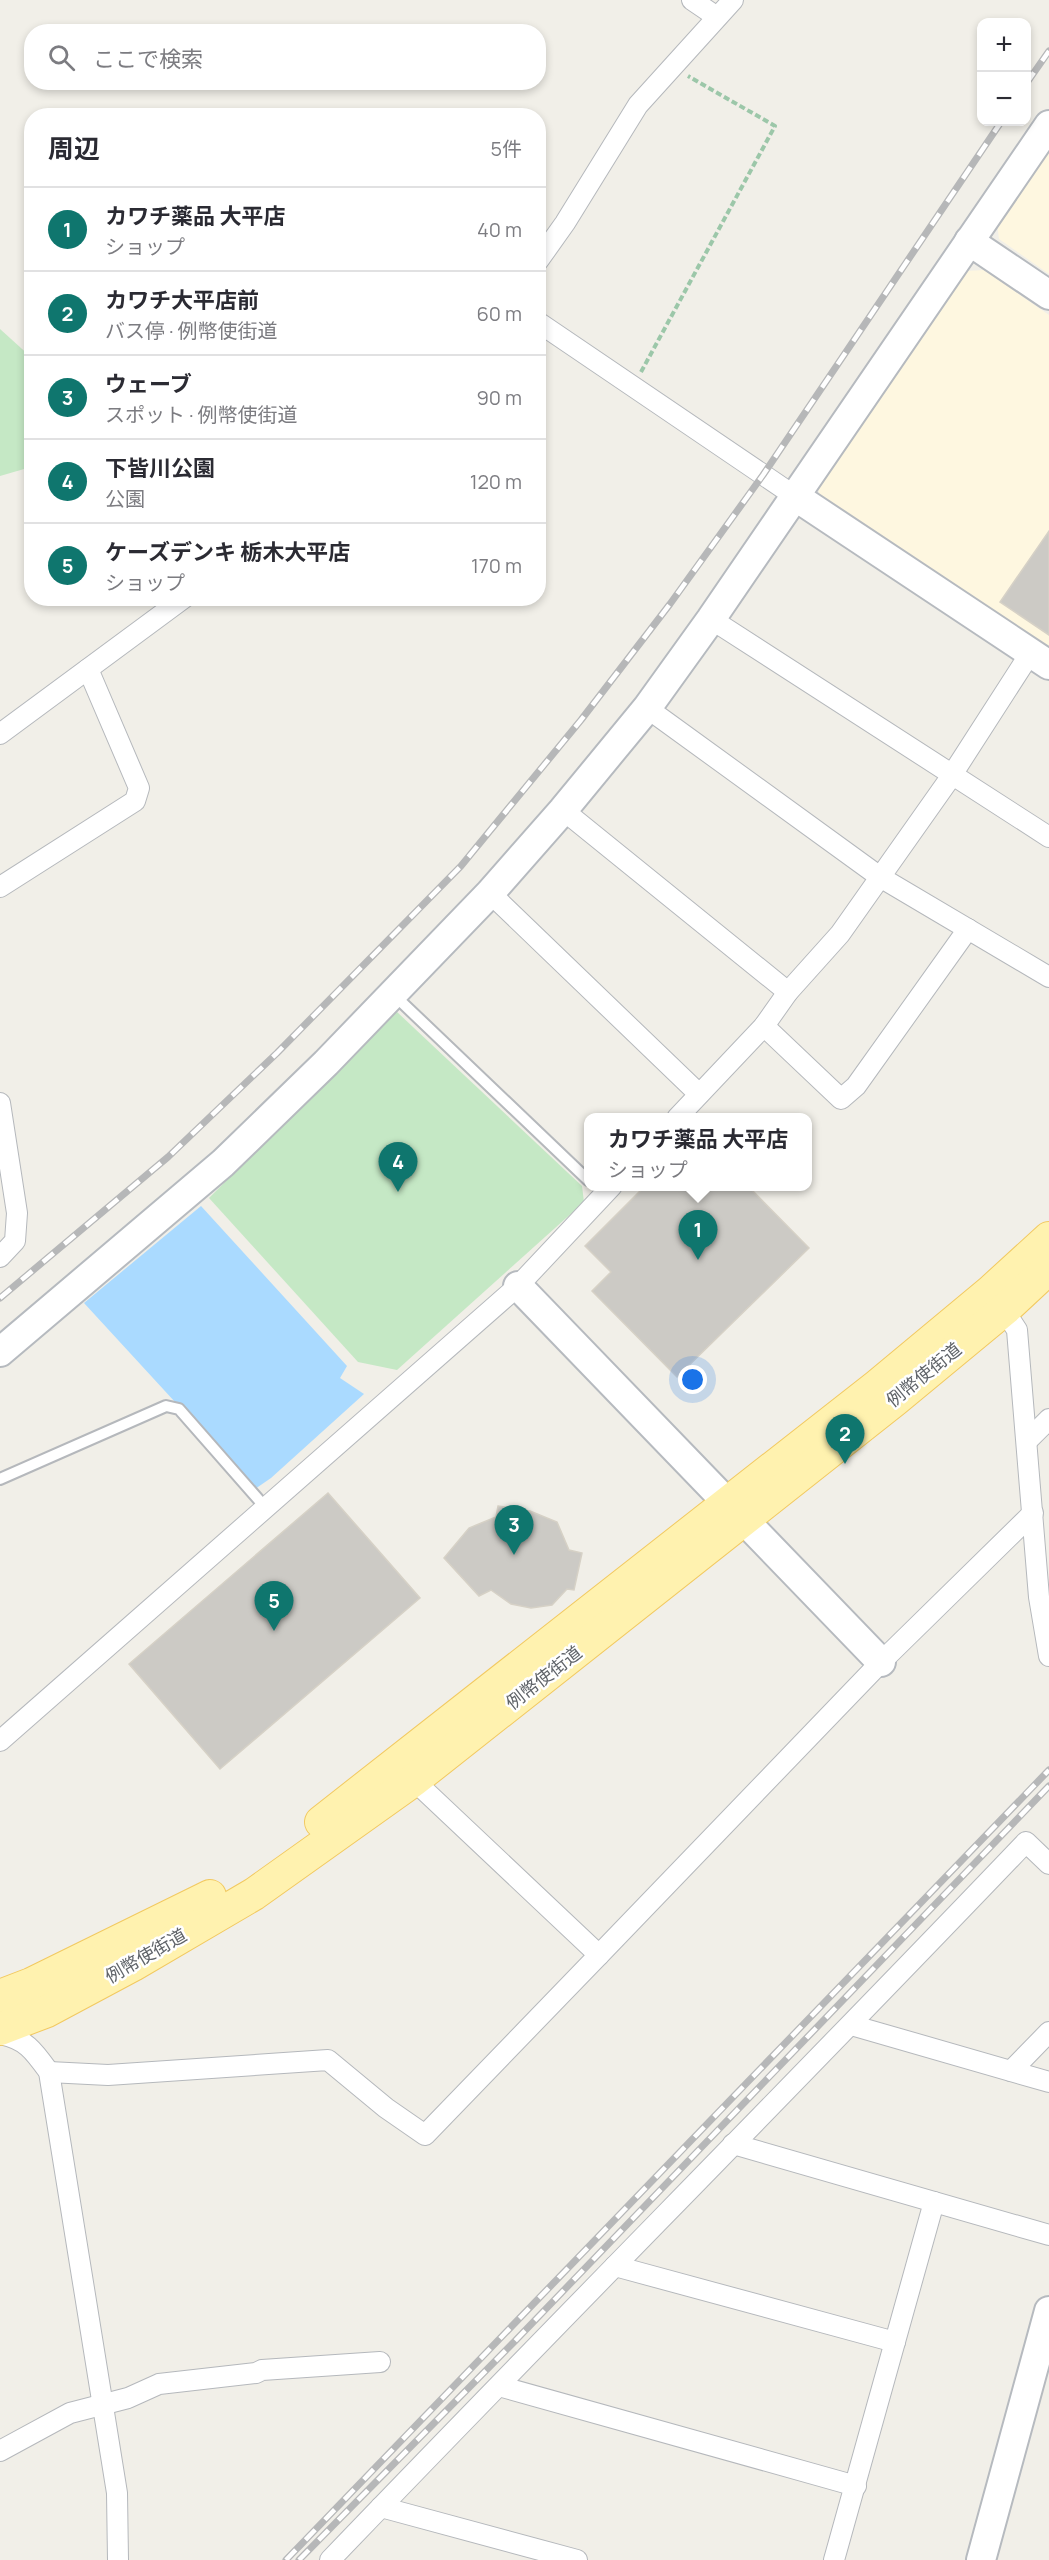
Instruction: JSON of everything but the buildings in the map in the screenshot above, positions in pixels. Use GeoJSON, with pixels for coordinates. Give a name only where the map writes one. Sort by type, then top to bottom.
{"type":"FeatureCollection","features":[{"type":"Feature","properties":{"kind":"main road","name":"例幣使街道"},"geometry":{"type":"LineString","coordinates":[[998,1300],[1049,1238]]}},
{"type":"Feature","properties":{"kind":"main road","name":"例幣使街道"},"geometry":{"type":"LineString","coordinates":[[0,2029],[47,2011],[133,1965],[254,1894],[735,1512],[878,1385],[998,1300],[1049,1268]]}},
{"type":"Feature","properties":{"kind":"main road","name":"例幣使街道"},"geometry":{"type":"LineString","coordinates":[[0,1996],[81,1960],[246,1877],[296,1841],[406,1772]]}},
{"type":"Feature","properties":{"kind":"street"},"geometry":{"type":"LineString","coordinates":[[692,0],[717,17]]}},
{"type":"Feature","properties":{"kind":"street"},"geometry":{"type":"LineString","coordinates":[[546,250],[638,105],[733,0]]}},
{"type":"Feature","properties":{"kind":"street"},"geometry":{"type":"LineString","coordinates":[[0,1352],[223,1163],[326,1064],[490,894],[563,810],[647,708],[711,619],[1049,125]]}},
{"type":"Feature","properties":{"kind":"street"},"geometry":{"type":"LineString","coordinates":[[969,241],[1049,295]]}},
{"type":"Feature","properties":{"kind":"street"},"geometry":{"type":"LineString","coordinates":[[546,327],[1040,659],[951,776],[840,934],[788,993],[764,1026],[682,1113]]}},
{"type":"Feature","properties":{"kind":"street"},"geometry":{"type":"LineString","coordinates":[[0,735],[173,606]]}},
{"type":"Feature","properties":{"kind":"street"},"geometry":{"type":"LineString","coordinates":[[711,619],[951,776],[1049,837]]}},
{"type":"Feature","properties":{"kind":"street"},"geometry":{"type":"LineString","coordinates":[[0,887],[135,801],[139,788],[88,669]]}},
{"type":"Feature","properties":{"kind":"street"},"geometry":{"type":"LineString","coordinates":[[647,708],[880,877],[1049,977]]}},
{"type":"Feature","properties":{"kind":"street"},"geometry":{"type":"LineString","coordinates":[[563,810],[788,993]]}},
{"type":"Feature","properties":{"kind":"street"},"geometry":{"type":"LineString","coordinates":[[490,894],[699,1094]]}},
{"type":"Feature","properties":{"kind":"street"},"geometry":{"type":"LineString","coordinates":[[764,1026],[841,1099],[856,1086],[968,929]]}},
{"type":"Feature","properties":{"kind":"street"},"geometry":{"type":"LineString","coordinates":[[0,1103],[17,1214],[15,1241],[0,1257]]}},
{"type":"Feature","properties":{"kind":"street"},"geometry":{"type":"LineString","coordinates":[[0,1741],[518,1286],[602,1191]]}},
{"type":"Feature","properties":{"kind":"street"},"geometry":{"type":"LineString","coordinates":[[518,1286],[881,1662]]}},
{"type":"Feature","properties":{"kind":"street"},"geometry":{"type":"LineString","coordinates":[[998,1300],[1017,1330],[1033,1513],[1044,1592],[1049,1656]]}},
{"type":"Feature","properties":{"kind":"street"},"geometry":{"type":"LineString","coordinates":[[1028,1440],[1049,1419]]}},
{"type":"Feature","properties":{"kind":"street"},"geometry":{"type":"LineString","coordinates":[[49,2072],[108,2075],[327,2060],[386,2108],[425,2135],[881,1662],[1033,1513]]}},
{"type":"Feature","properties":{"kind":"street"},"geometry":{"type":"LineString","coordinates":[[406,1772],[599,1955]]}},
{"type":"Feature","properties":{"kind":"street"},"geometry":{"type":"LineString","coordinates":[[330,2560],[1026,1842],[1049,1863]]}},
{"type":"Feature","properties":{"kind":"street"},"geometry":{"type":"LineString","coordinates":[[851,2025],[1049,2082]]}},
{"type":"Feature","properties":{"kind":"street"},"geometry":{"type":"LineString","coordinates":[[1011,2071],[1049,2032]]}},
{"type":"Feature","properties":{"kind":"street"},"geometry":{"type":"LineString","coordinates":[[0,2034],[15,2037],[33,2049],[49,2072],[117,2493],[118,2560]]}},
{"type":"Feature","properties":{"kind":"street"},"geometry":{"type":"LineString","coordinates":[[733,2144],[1049,2235]]}},
{"type":"Feature","properties":{"kind":"street"},"geometry":{"type":"LineString","coordinates":[[834,2560],[934,2202]]}},
{"type":"Feature","properties":{"kind":"street"},"geometry":{"type":"LineString","coordinates":[[615,2266],[895,2342]]}},
{"type":"Feature","properties":{"kind":"street"},"geometry":{"type":"LineString","coordinates":[[981,2560],[1049,2311]]}},
{"type":"Feature","properties":{"kind":"street"},"geometry":{"type":"LineString","coordinates":[[0,2451],[70,2413],[128,2398],[159,2384],[201,2377],[256,2373],[262,2370],[380,2362]]}},
{"type":"Feature","properties":{"kind":"street"},"geometry":{"type":"LineString","coordinates":[[499,2386],[856,2486]]}},
{"type":"Feature","properties":{"kind":"street"},"geometry":{"type":"LineString","coordinates":[[381,2507],[577,2560]]}},
{"type":"Feature","properties":{"kind":"lane"},"geometry":{"type":"LineString","coordinates":[[393,993],[584,1176]]}},
{"type":"Feature","properties":{"kind":"lane"},"geometry":{"type":"LineString","coordinates":[[0,1479],[166,1406],[179,1409],[265,1507]]}},
{"type":"Feature","properties":{"kind":"path"},"geometry":{"type":"LineString","coordinates":[[633,386],[775,126],[672,66]]}},
{"type":"Feature","properties":{"kind":"shaded area"},"geometry":{"type":"Polygon","coordinates":[[[1049,147],[1049,274],[999,239],[997,223],[1049,147]]]}},
{"type":"Feature","properties":{"kind":"shaded area"},"geometry":{"type":"Polygon","coordinates":[[[984,270],[1049,315],[1049,656],[821,502],[818,487],[966,271],[984,270]]]}},
{"type":"Feature","properties":{"kind":"green space"},"geometry":{"type":"Polygon","coordinates":[[[0,329],[24,351],[24,469],[0,476],[0,329]]]}},
{"type":"Feature","properties":{"kind":"green space"},"geometry":{"type":"Polygon","coordinates":[[[396,1011],[582,1186],[584,1202],[397,1370],[358,1362],[209,1198],[396,1011]]]}},
{"type":"Feature","properties":{"kind":"water"},"geometry":{"type":"Polygon","coordinates":[[[201,1206],[347,1366],[340,1378],[364,1394],[271,1478],[255,1489],[84,1303],[201,1206]]]}},
{"type":"Feature","properties":{"kind":"railway"},"geometry":{"type":"LineString","coordinates":[[1031,77],[1049,51]]}},
{"type":"Feature","properties":{"kind":"railway"},"geometry":{"type":"LineString","coordinates":[[0,1298],[168,1157],[277,1053],[461,866],[581,720],[670,604],[763,475],[998,126]]}},
{"type":"Feature","properties":{"kind":"railway"},"geometry":{"type":"LineString","coordinates":[[286,2560],[1049,1770]]}},
{"type":"Feature","properties":{"kind":"railway"},"geometry":{"type":"LineString","coordinates":[[299,2560],[515,2341],[1049,1786]]}},
{"type":"Feature","properties":{"kind":"place","name":"下皆川公園"},"geometry":{"type":"Point","coordinates":[398,1192]}},
{"type":"Feature","properties":{"kind":"place","name":"カワチ薬品 大平店"},"geometry":{"type":"Point","coordinates":[698,1260]}},
{"type":"Feature","properties":{"kind":"place","name":"カワチ大平店前"},"geometry":{"type":"Point","coordinates":[845,1464]}},
{"type":"Feature","properties":{"kind":"place","name":"ウェーブ"},"geometry":{"type":"Point","coordinates":[514,1555]}},
{"type":"Feature","properties":{"kind":"place","name":"ケーズデンキ 栃木大平店"},"geometry":{"type":"Point","coordinates":[274,1631]}}]}
